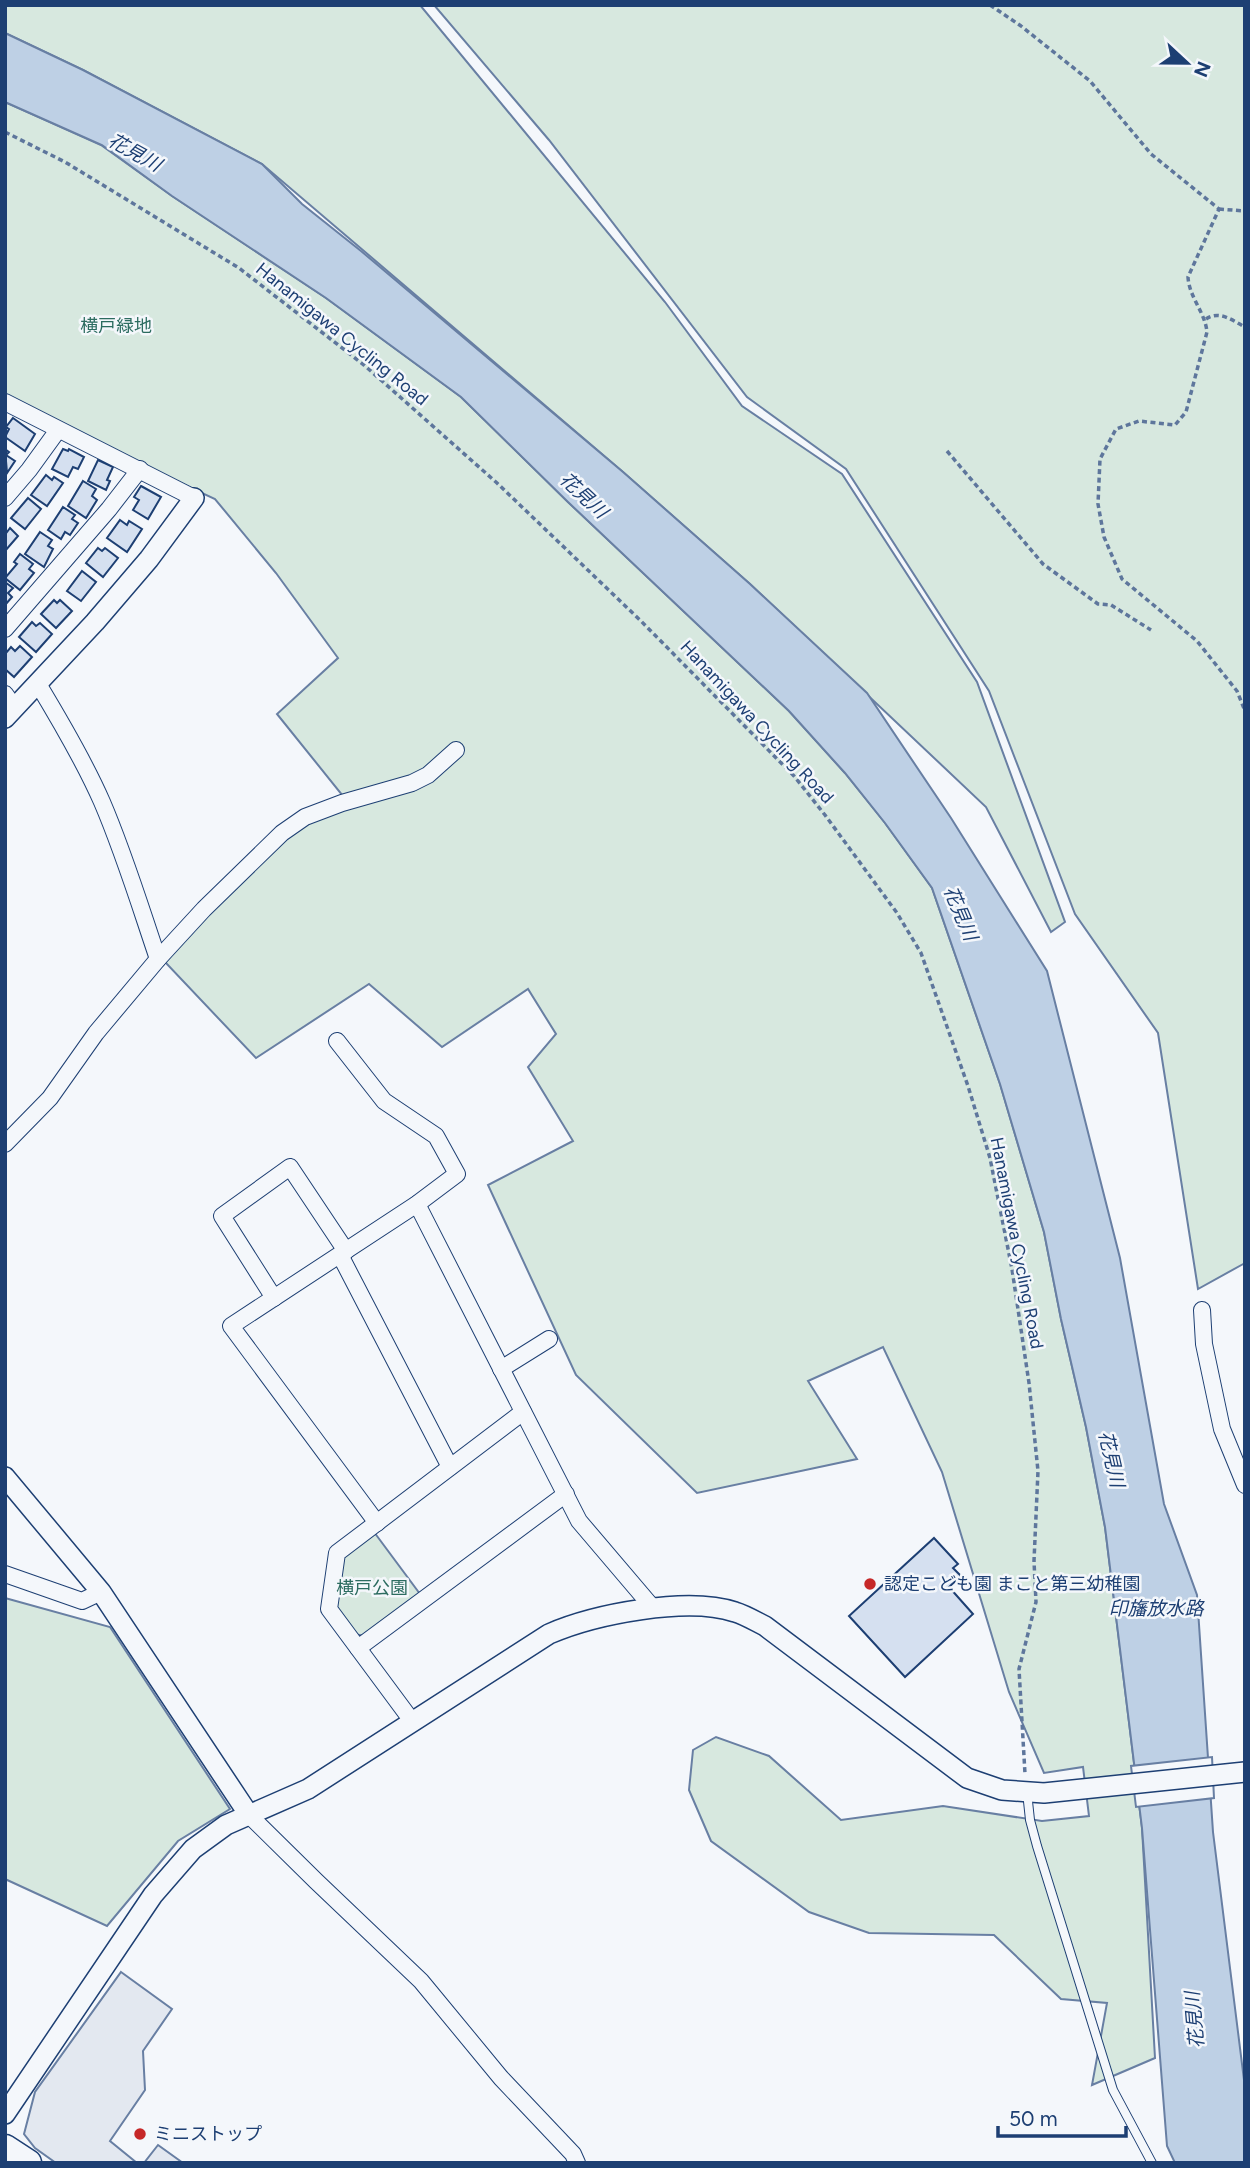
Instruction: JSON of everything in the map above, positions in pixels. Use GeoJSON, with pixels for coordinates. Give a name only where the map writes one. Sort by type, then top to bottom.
{"type":"FeatureCollection","features":[{"type":"Feature","properties":{"kind":"highway"},"geometry":{"type":"LineString","coordinates":[[5,2148],[28,2163]]}},
{"type":"Feature","properties":{"kind":"street"},"geometry":{"type":"LineString","coordinates":[[5,402],[194,498],[149,559],[96,622],[38,684],[9,707]]}},
{"type":"Feature","properties":{"kind":"street"},"geometry":{"type":"LineString","coordinates":[[5,498],[58,429]]}},
{"type":"Feature","properties":{"kind":"street"},"geometry":{"type":"LineString","coordinates":[[5,629],[109,509],[139,469]]}},
{"type":"Feature","properties":{"kind":"street"},"geometry":{"type":"LineString","coordinates":[[38,684],[102,801],[126,862],[158,959]]}},
{"type":"Feature","properties":{"kind":"street"},"geometry":{"type":"LineString","coordinates":[[5,1144],[50,1098],[96,1033],[158,959],[204,909],[290,828],[305,817],[342,803],[412,783],[428,775],[456,750]]}},
{"type":"Feature","properties":{"kind":"street"},"geometry":{"type":"LineString","coordinates":[[337,1041],[384,1101],[436,1136],[457,1174],[417,1204],[231,1326],[377,1523]]}},
{"type":"Feature","properties":{"kind":"street"},"geometry":{"type":"LineString","coordinates":[[274,1297],[222,1216],[289,1167],[343,1253],[450,1467]]}},
{"type":"Feature","properties":{"kind":"street"},"geometry":{"type":"LineString","coordinates":[[417,1204],[579,1521],[653,1608]]}},
{"type":"Feature","properties":{"kind":"street"},"geometry":{"type":"LineString","coordinates":[[1202,1310],[1204,1344],[1222,1429],[1245,1485]]}},
{"type":"Feature","properties":{"kind":"street"},"geometry":{"type":"LineString","coordinates":[[501,1369],[549,1339]]}},
{"type":"Feature","properties":{"kind":"street"},"geometry":{"type":"LineString","coordinates":[[412,1721],[329,1609],[337,1553],[523,1412]]}},
{"type":"Feature","properties":{"kind":"street"},"geometry":{"type":"LineString","coordinates":[[5,1477],[100,1592],[249,1815],[421,1980],[501,2078],[578,2163]]}},
{"type":"Feature","properties":{"kind":"street"},"geometry":{"type":"LineString","coordinates":[[358,1648],[566,1494]]}},
{"type":"Feature","properties":{"kind":"street"},"geometry":{"type":"LineString","coordinates":[[5,1574],[82,1601],[100,1592]]}},
{"type":"Feature","properties":{"kind":"street"},"geometry":{"type":"LineString","coordinates":[[5,2114],[153,1895],[193,1849],[226,1825],[308,1789],[549,1634],[570,1625],[653,1608],[698,1605],[735,1612],[765,1626],[967,1778],[1002,1790],[1245,1772]]}},
{"type":"Feature","properties":{"kind":"lane"},"geometry":{"type":"LineString","coordinates":[[1032,1788],[1030,1819],[1037,1846],[1114,2090],[1152,2163]]}},
{"type":"Feature","properties":{"kind":"path"},"geometry":{"type":"LineString","coordinates":[[990,5],[1021,26],[1090,82],[1151,154],[1219,209],[1245,211]]}},
{"type":"Feature","properties":{"kind":"path","name":"Hanamigawa Cycling Road"},"geometry":{"type":"LineString","coordinates":[[5,132],[65,162],[239,268],[384,383],[497,483],[640,621],[794,776],[897,914],[921,953],[968,1086],[990,1158],[1012,1269],[1029,1383],[1038,1471],[1034,1561],[1036,1602],[1019,1669],[1032,1788]]}},
{"type":"Feature","properties":{"kind":"path"},"geometry":{"type":"LineString","coordinates":[[1219,209],[1188,277],[1189,287],[1206,319],[1207,332],[1186,412],[1175,425],[1139,421],[1116,429],[1100,459],[1098,504],[1104,537],[1122,579],[1197,641],[1237,691],[1245,711]]}},
{"type":"Feature","properties":{"kind":"path"},"geometry":{"type":"LineString","coordinates":[[1206,319],[1213,314],[1221,315],[1245,327]]}},
{"type":"Feature","properties":{"kind":"path"},"geometry":{"type":"LineString","coordinates":[[947,451],[1042,564],[1098,604],[1111,605],[1151,630]]}},
{"type":"Feature","properties":{"kind":"green space"},"geometry":{"type":"Polygon","coordinates":[[[5,5],[420,5],[665,302],[742,406],[842,474],[977,682],[1065,922],[1051,932],[986,807],[750,584],[623,472],[262,164],[83,70],[5,33],[5,5]]]}},
{"type":"Feature","properties":{"kind":"green space"},"geometry":{"type":"Polygon","coordinates":[[[434,5],[1245,5],[1245,1263],[1198,1289],[1158,1033],[1075,914],[989,691],[846,469],[747,397],[549,140],[434,5]]]}},
{"type":"Feature","properties":{"kind":"green space","name":"横戸緑地"},"geometry":{"type":"Polygon","coordinates":[[[5,102],[101,145],[172,196],[326,298],[461,397],[789,711],[845,773],[932,888],[1000,1084],[1044,1232],[1086,1427],[1105,1527],[1142,1828],[1155,2058],[1092,2085],[1107,2003],[1061,1999],[994,1935],[869,1933],[809,1912],[711,1841],[689,1790],[693,1750],[716,1737],[769,1756],[841,1820],[943,1806],[1042,1821],[1089,1816],[1083,1767],[1044,1773],[1009,1692],[942,1472],[883,1347],[808,1381],[857,1459],[697,1493],[576,1375],[488,1185],[573,1141],[528,1067],[556,1034],[528,989],[442,1047],[369,984],[256,1058],[165,962],[256,855],[343,796],[277,714],[338,658],[276,573],[215,499],[114,452],[5,395],[5,102]]]}},
{"type":"Feature","properties":{"kind":"green space","name":"横戸公園"},"geometry":{"type":"Polygon","coordinates":[[[374,1532],[420,1594],[365,1636],[354,1634],[336,1611],[344,1555],[374,1532]]]}},
{"type":"Feature","properties":{"kind":"green space"},"geometry":{"type":"Polygon","coordinates":[[[5,1598],[110,1627],[230,1809],[178,1841],[107,1926],[5,1879],[5,1598]]]}},
{"type":"Feature","properties":{"kind":"shaded area"},"geometry":{"type":"Polygon","coordinates":[[[121,1972],[172,2009],[143,2051],[145,2090],[110,2141],[137,2163],[56,2163],[35,2148],[24,2134],[35,2092],[121,1972]]]}},
{"type":"Feature","properties":{"kind":"shaded area"},"geometry":{"type":"Polygon","coordinates":[[[158,2145],[183,2163],[144,2163],[158,2145]]]}},
{"type":"Feature","properties":{"kind":"water","name":"印旛放水路"},"geometry":{"type":"Polygon","coordinates":[[[5,33],[83,70],[262,164],[302,204],[623,472],[750,584],[867,693],[951,818],[1047,971],[1120,1258],[1164,1504],[1197,1595],[1213,1832],[1245,2088],[1245,2163],[1175,2163],[1167,2146],[1142,1828],[1105,1527],[1044,1232],[1000,1084],[932,888],[845,773],[789,711],[461,397],[326,298],[172,196],[102,145],[5,102],[5,33]]]}},
{"type":"Feature","properties":{"kind":"pier"},"geometry":{"type":"Polygon","coordinates":[[[1212,1757],[1214,1798],[1136,1807],[1131,1766],[1212,1757]]]}},
{"type":"Feature","properties":{"kind":"building"},"geometry":{"type":"Polygon","coordinates":[[[13,418],[35,434],[25,451],[5,437],[9,429],[6,427],[13,418]]]}},
{"type":"Feature","properties":{"kind":"building"},"geometry":{"type":"Polygon","coordinates":[[[5,449],[9,452],[6,455],[15,461],[7,473],[5,449]]]}},
{"type":"Feature","properties":{"kind":"building"},"geometry":{"type":"Polygon","coordinates":[[[63,449],[69,449],[84,457],[78,469],[73,467],[68,477],[52,469],[63,449]]]}},
{"type":"Feature","properties":{"kind":"building"},"geometry":{"type":"Polygon","coordinates":[[[98,460],[113,467],[106,490],[88,481],[98,460]]]}},
{"type":"Feature","properties":{"kind":"building"},"geometry":{"type":"Polygon","coordinates":[[[46,475],[63,483],[47,506],[31,495],[46,475]]]}},
{"type":"Feature","properties":{"kind":"building"},"geometry":{"type":"Polygon","coordinates":[[[83,481],[96,489],[92,496],[97,500],[86,518],[68,506],[83,481]]]}},
{"type":"Feature","properties":{"kind":"building"},"geometry":{"type":"Polygon","coordinates":[[[141,486],[161,497],[148,519],[133,510],[139,500],[134,497],[141,486]]]}},
{"type":"Feature","properties":{"kind":"building"},"geometry":{"type":"Polygon","coordinates":[[[28,498],[41,509],[25,529],[11,518],[28,498]]]}},
{"type":"Feature","properties":{"kind":"building"},"geometry":{"type":"Polygon","coordinates":[[[63,507],[75,515],[72,519],[78,523],[70,535],[65,532],[61,539],[48,530],[63,507]]]}},
{"type":"Feature","properties":{"kind":"building"},"geometry":{"type":"Polygon","coordinates":[[[120,520],[127,525],[129,521],[142,529],[127,552],[107,538],[120,520]]]}},
{"type":"Feature","properties":{"kind":"building"},"geometry":{"type":"Polygon","coordinates":[[[10,528],[18,536],[5,551],[5,530],[7,532],[10,528]]]}},
{"type":"Feature","properties":{"kind":"building"},"geometry":{"type":"Polygon","coordinates":[[[40,532],[52,540],[48,546],[53,549],[44,567],[25,554],[40,532]]]}},
{"type":"Feature","properties":{"kind":"building"},"geometry":{"type":"Polygon","coordinates":[[[98,548],[102,551],[105,548],[118,558],[103,577],[86,563],[98,548]]]}},
{"type":"Feature","properties":{"kind":"building"},"geometry":{"type":"Polygon","coordinates":[[[20,554],[33,564],[29,569],[34,573],[20,590],[5,578],[17,564],[14,562],[20,554]]]}},
{"type":"Feature","properties":{"kind":"building"},"geometry":{"type":"Polygon","coordinates":[[[82,571],[96,582],[81,601],[67,591],[82,571]]]}},
{"type":"Feature","properties":{"kind":"building"},"geometry":{"type":"Polygon","coordinates":[[[5,582],[13,588],[8,593],[12,597],[5,605],[5,582]]]}},
{"type":"Feature","properties":{"kind":"building"},"geometry":{"type":"Polygon","coordinates":[[[54,600],[57,603],[60,600],[72,611],[56,628],[41,614],[54,600]]]}},
{"type":"Feature","properties":{"kind":"building"},"geometry":{"type":"Polygon","coordinates":[[[32,622],[36,626],[40,623],[52,634],[36,652],[19,637],[32,622]]]}},
{"type":"Feature","properties":{"kind":"building"},"geometry":{"type":"Polygon","coordinates":[[[20,646],[32,657],[14,677],[5,669],[5,654],[11,647],[15,651],[20,646]]]}},
{"type":"Feature","properties":{"kind":"building"},"geometry":{"type":"Polygon","coordinates":[[[934,1538],[958,1564],[953,1568],[961,1576],[949,1587],[973,1614],[905,1677],[849,1616],[934,1538]]]}},
{"type":"Feature","properties":{"kind":"place","name":"認定こども園 まこと第三幼稚園"},"geometry":{"type":"Point","coordinates":[870,1584]}},
{"type":"Feature","properties":{"kind":"place","name":"ミニストップ"},"geometry":{"type":"Point","coordinates":[140,2134]}},
{"type":"Feature","properties":{"kind":"water label","name":"花見川"},"geometry":{"type":"Point","coordinates":[135,152]}},
{"type":"Feature","properties":{"kind":"water label","name":"花見川"},"geometry":{"type":"Point","coordinates":[584,495]}},
{"type":"Feature","properties":{"kind":"water label","name":"花見川"},"geometry":{"type":"Point","coordinates":[961,913]}},
{"type":"Feature","properties":{"kind":"water label","name":"花見川"},"geometry":{"type":"Point","coordinates":[1112,1459]}},
{"type":"Feature","properties":{"kind":"water label","name":"花見川"},"geometry":{"type":"Point","coordinates":[1194,2020]}}]}
